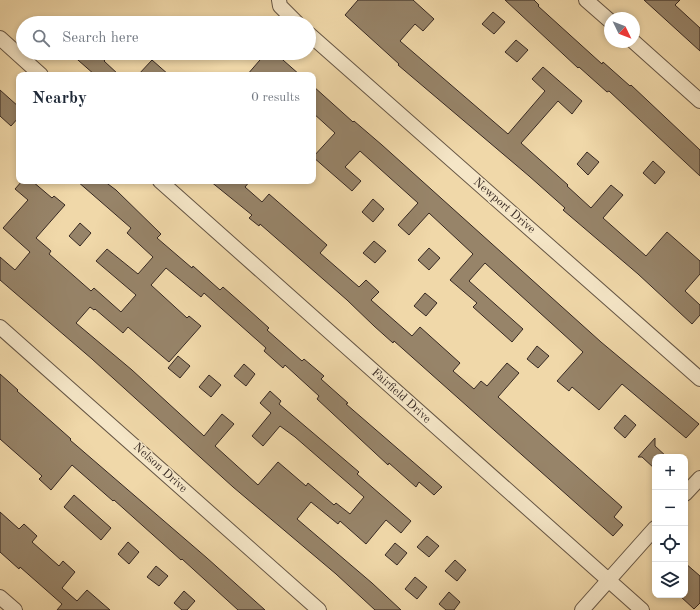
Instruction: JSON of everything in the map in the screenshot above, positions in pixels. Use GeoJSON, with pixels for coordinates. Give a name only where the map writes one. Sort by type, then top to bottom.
{"type":"FeatureCollection","features":[{"type":"Feature","properties":{"kind":"street"},"geometry":{"type":"LineString","coordinates":[[279,0],[280,6],[290,16]]}},
{"type":"Feature","properties":{"kind":"street"},"geometry":{"type":"LineString","coordinates":[[586,0],[604,16]]}},
{"type":"Feature","properties":{"kind":"street"},"geometry":{"type":"LineString","coordinates":[[0,38],[16,52]]}},
{"type":"Feature","properties":{"kind":"street","name":"Newport Drive"},"geometry":{"type":"LineString","coordinates":[[316,40],[700,379]]}},
{"type":"Feature","properties":{"kind":"street"},"geometry":{"type":"LineString","coordinates":[[640,47],[700,101]]}},
{"type":"Feature","properties":{"kind":"street"},"geometry":{"type":"LineString","coordinates":[[24,60],[38,72]]}},
{"type":"Feature","properties":{"kind":"street","name":"Fairfield Drive"},"geometry":{"type":"LineString","coordinates":[[163,184],[642,610]]}},
{"type":"Feature","properties":{"kind":"street","name":"Nelson Drive"},"geometry":{"type":"LineString","coordinates":[[0,327],[319,610]]}},
{"type":"Feature","properties":{"kind":"street"},"geometry":{"type":"LineString","coordinates":[[688,491],[700,478]]}},
{"type":"Feature","properties":{"kind":"street"},"geometry":{"type":"LineString","coordinates":[[582,610],[652,531]]}},
{"type":"Feature","properties":{"kind":"street"},"geometry":{"type":"LineString","coordinates":[[0,597],[15,610]]}},
{"type":"Feature","properties":{"kind":"building"},"geometry":{"type":"Polygon","coordinates":[[[358,0],[413,0],[434,19],[423,31],[415,24],[400,41],[508,134],[545,91],[532,79],[543,67],[582,101],[572,114],[558,101],[521,143],[568,185],[567,186],[591,208],[611,185],[623,195],[603,218],[646,256],[667,232],[700,261],[700,274],[685,291],[700,305],[700,315],[692,324],[638,274],[563,210],[565,208],[398,65],[399,64],[345,15],[358,0]]]}},
{"type":"Feature","properties":{"kind":"building"},"geometry":{"type":"Polygon","coordinates":[[[505,0],[534,0],[539,5],[538,6],[602,64],[603,62],[630,86],[631,85],[700,150],[700,176],[609,91],[607,92],[579,67],[578,68],[505,0]]]}},
{"type":"Feature","properties":{"kind":"building"},"geometry":{"type":"Polygon","coordinates":[[[644,0],[680,0],[675,5],[700,28],[700,51],[644,0]]]}},
{"type":"Feature","properties":{"kind":"building"},"geometry":{"type":"Polygon","coordinates":[[[493,12],[505,22],[494,34],[482,24],[493,12]]]}},
{"type":"Feature","properties":{"kind":"building"},"geometry":{"type":"Polygon","coordinates":[[[516,40],[528,50],[517,62],[505,52],[516,40]]]}},
{"type":"Feature","properties":{"kind":"building"},"geometry":{"type":"Polygon","coordinates":[[[78,60],[105,60],[104,61],[116,72],[92,72],[78,60]]]}},
{"type":"Feature","properties":{"kind":"building"},"geometry":{"type":"Polygon","coordinates":[[[152,60],[166,72],[141,72],[152,60]]]}},
{"type":"Feature","properties":{"kind":"building"},"geometry":{"type":"Polygon","coordinates":[[[260,60],[283,60],[297,72],[250,72],[260,60]]]}},
{"type":"Feature","properties":{"kind":"building"},"geometry":{"type":"Polygon","coordinates":[[[316,89],[353,122],[354,121],[382,145],[601,342],[699,424],[686,438],[622,384],[599,410],[572,387],[569,391],[557,381],[583,352],[485,263],[469,281],[523,329],[512,342],[473,307],[477,303],[450,280],[473,254],[429,213],[409,235],[398,225],[418,203],[360,151],[345,167],[361,181],[352,191],[316,160],[316,154],[335,133],[316,116],[316,89]]]}},
{"type":"Feature","properties":{"kind":"building"},"geometry":{"type":"Polygon","coordinates":[[[0,90],[16,104],[16,120],[11,126],[0,116],[0,90]]]}},
{"type":"Feature","properties":{"kind":"building"},"geometry":{"type":"Polygon","coordinates":[[[587,152],[599,162],[588,175],[577,164],[587,152]]]}},
{"type":"Feature","properties":{"kind":"building"},"geometry":{"type":"Polygon","coordinates":[[[653,161],[665,172],[655,184],[643,173],[653,161]]]}},
{"type":"Feature","properties":{"kind":"building"},"geometry":{"type":"Polygon","coordinates":[[[19,184],[36,184],[52,198],[54,196],[65,205],[36,238],[51,251],[49,254],[91,291],[94,288],[121,312],[136,295],[96,261],[107,249],[138,274],[153,257],[127,233],[131,228],[80,184],[108,184],[161,234],[157,238],[192,268],[193,266],[220,290],[223,287],[269,328],[267,330],[302,361],[304,359],[324,376],[321,379],[348,403],[346,404],[442,487],[434,495],[419,482],[416,487],[389,463],[388,465],[317,399],[319,396],[285,365],[283,368],[264,351],[266,348],[204,293],[201,297],[166,268],[151,285],[187,318],[189,316],[201,326],[169,362],[128,327],[123,333],[95,309],[94,310],[90,307],[76,323],[132,370],[204,436],[222,414],[234,424],[215,446],[258,485],[278,462],[306,486],[308,483],[334,505],[336,503],[350,514],[364,497],[295,437],[280,426],[263,446],[252,436],[271,413],[260,403],[270,391],[281,401],[279,404],[359,472],[357,474],[411,521],[401,533],[386,520],[366,544],[340,521],[338,524],[311,502],[297,519],[372,583],[401,610],[375,610],[336,574],[233,487],[92,359],[0,280],[0,257],[15,270],[30,252],[3,228],[28,200],[15,189],[19,184]]]}},
{"type":"Feature","properties":{"kind":"building"},"geometry":{"type":"Polygon","coordinates":[[[214,184],[248,184],[245,187],[262,202],[269,194],[327,245],[320,253],[359,287],[366,280],[379,292],[371,300],[412,336],[420,327],[460,363],[453,371],[474,389],[481,381],[487,386],[507,363],[519,373],[498,397],[622,507],[614,517],[623,525],[613,536],[394,341],[393,343],[347,300],[260,224],[259,226],[249,218],[252,215],[214,184]]]}},
{"type":"Feature","properties":{"kind":"building"},"geometry":{"type":"Polygon","coordinates":[[[373,199],[384,209],[373,222],[362,212],[373,199]]]}},
{"type":"Feature","properties":{"kind":"building"},"geometry":{"type":"Polygon","coordinates":[[[80,223],[91,233],[80,246],[69,236],[80,223]]]}},
{"type":"Feature","properties":{"kind":"building"},"geometry":{"type":"Polygon","coordinates":[[[374,241],[386,251],[375,263],[363,253],[374,241]]]}},
{"type":"Feature","properties":{"kind":"building"},"geometry":{"type":"Polygon","coordinates":[[[429,248],[440,258],[429,270],[418,260],[429,248]]]}},
{"type":"Feature","properties":{"kind":"building"},"geometry":{"type":"Polygon","coordinates":[[[425,293],[437,303],[426,316],[414,306],[425,293]]]}},
{"type":"Feature","properties":{"kind":"building"},"geometry":{"type":"Polygon","coordinates":[[[537,346],[549,356],[538,368],[527,359],[537,346]]]}},
{"type":"Feature","properties":{"kind":"building"},"geometry":{"type":"Polygon","coordinates":[[[178,356],[190,366],[180,378],[168,368],[178,356]]]}},
{"type":"Feature","properties":{"kind":"building"},"geometry":{"type":"Polygon","coordinates":[[[244,364],[255,374],[246,386],[234,376],[244,364]]]}},
{"type":"Feature","properties":{"kind":"building"},"geometry":{"type":"Polygon","coordinates":[[[0,374],[71,439],[70,440],[265,610],[238,610],[182,559],[181,560],[114,500],[113,501],[72,465],[51,490],[39,479],[42,476],[0,439],[0,374]]]}},
{"type":"Feature","properties":{"kind":"building"},"geometry":{"type":"Polygon","coordinates":[[[209,375],[221,385],[211,397],[199,387],[209,375]]]}},
{"type":"Feature","properties":{"kind":"building"},"geometry":{"type":"Polygon","coordinates":[[[625,415],[636,425],[625,438],[614,428],[625,415]]]}},
{"type":"Feature","properties":{"kind":"building"},"geometry":{"type":"Polygon","coordinates":[[[655,438],[655,446],[664,454],[652,454],[652,466],[642,457],[638,457],[655,438]]]}},
{"type":"Feature","properties":{"kind":"building"},"geometry":{"type":"Polygon","coordinates":[[[74,495],[111,528],[101,540],[64,507],[74,495]]]}},
{"type":"Feature","properties":{"kind":"building"},"geometry":{"type":"Polygon","coordinates":[[[0,512],[19,529],[24,524],[37,536],[32,542],[59,566],[63,561],[75,572],[62,588],[77,601],[87,590],[110,610],[57,610],[62,604],[20,567],[19,569],[0,552],[0,512]]]}},
{"type":"Feature","properties":{"kind":"building"},"geometry":{"type":"Polygon","coordinates":[[[427,536],[439,546],[429,557],[417,547],[427,536]]]}},
{"type":"Feature","properties":{"kind":"building"},"geometry":{"type":"Polygon","coordinates":[[[128,542],[139,552],[129,564],[118,554],[128,542]]]}},
{"type":"Feature","properties":{"kind":"building"},"geometry":{"type":"Polygon","coordinates":[[[395,543],[407,553],[397,565],[385,555],[395,543]]]}},
{"type":"Feature","properties":{"kind":"building"},"geometry":{"type":"Polygon","coordinates":[[[455,560],[466,570],[457,581],[445,571],[455,560]]]}},
{"type":"Feature","properties":{"kind":"building"},"geometry":{"type":"Polygon","coordinates":[[[156,566],[168,576],[159,586],[147,577],[156,566]]]}},
{"type":"Feature","properties":{"kind":"building"},"geometry":{"type":"Polygon","coordinates":[[[688,566],[700,576],[700,603],[694,609],[682,598],[688,598],[688,566]]]}},
{"type":"Feature","properties":{"kind":"building"},"geometry":{"type":"Polygon","coordinates":[[[415,577],[427,587],[417,599],[405,589],[415,577]]]}},
{"type":"Feature","properties":{"kind":"building"},"geometry":{"type":"Polygon","coordinates":[[[184,591],[195,601],[187,610],[182,610],[174,603],[184,591]]]}},
{"type":"Feature","properties":{"kind":"building"},"geometry":{"type":"Polygon","coordinates":[[[449,592],[460,602],[454,610],[446,610],[439,604],[449,592]]]}}]}
